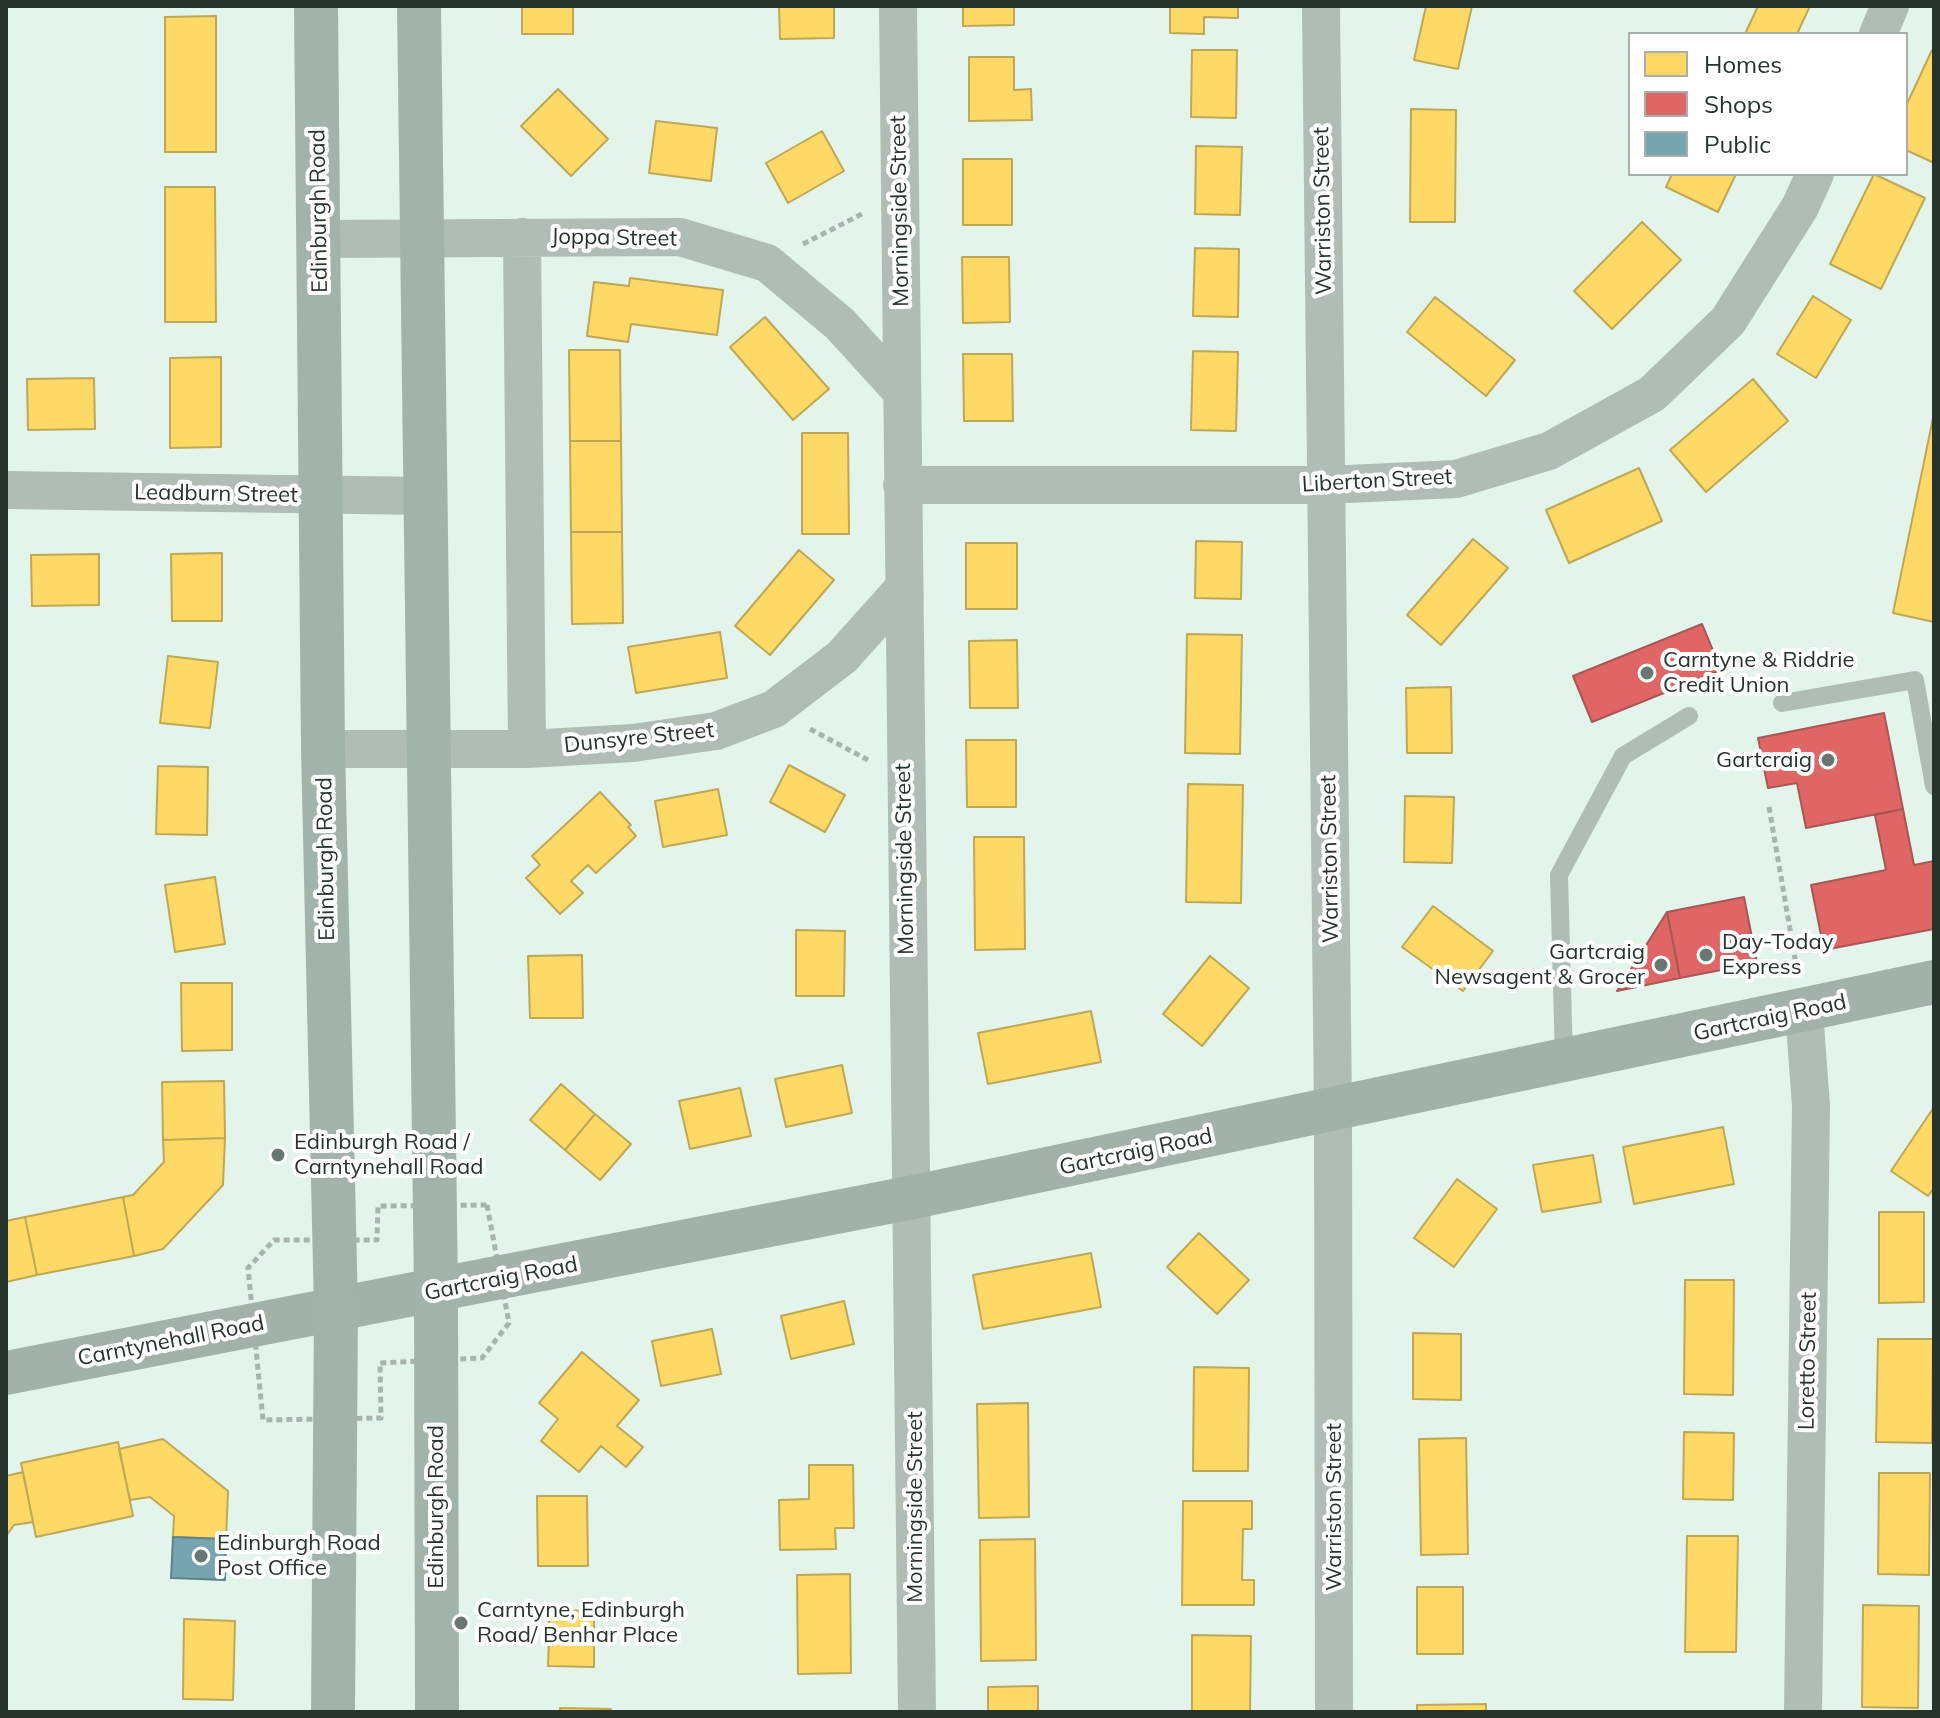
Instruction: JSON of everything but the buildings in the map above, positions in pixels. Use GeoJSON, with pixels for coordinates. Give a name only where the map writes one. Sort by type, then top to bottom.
{"type":"FeatureCollection","features":[{"type":"Feature","properties":{"kind":"main road","name":"Edinburgh Road"},"geometry":{"type":"LineString","coordinates":[[316,6],[323,749],[336,1309],[333,1712]]}},
{"type":"Feature","properties":{"kind":"main road","name":"Edinburgh Road"},"geometry":{"type":"LineString","coordinates":[[419,6],[426,748],[436,1292],[437,1712]]}},
{"type":"Feature","properties":{"kind":"street","name":"Morningside Street"},"geometry":{"type":"LineString","coordinates":[[898,6],[917,1712]]}},
{"type":"Feature","properties":{"kind":"street","name":"Warriston Street"},"geometry":{"type":"LineString","coordinates":[[1321,6],[1333,1111],[1334,1712]]}},
{"type":"Feature","properties":{"kind":"street"},"geometry":{"type":"LineString","coordinates":[[1879,32],[1890,6]]}},
{"type":"Feature","properties":{"kind":"street","name":"Liberton Street"},"geometry":{"type":"LineString","coordinates":[[902,485],[1326,485],[1456,479],[1549,451],[1652,394],[1728,321],[1800,207],[1814,176]]}},
{"type":"Feature","properties":{"kind":"street"},"geometry":{"type":"LineString","coordinates":[[522,237],[527,749]]}},
{"type":"Feature","properties":{"kind":"street","name":"Joppa Street"},"geometry":{"type":"LineString","coordinates":[[320,239],[680,237],[767,263],[840,324],[901,391]]}},
{"type":"Feature","properties":{"kind":"street","name":"Leadburn Street"},"geometry":{"type":"LineString","coordinates":[[6,490],[426,496]]}},
{"type":"Feature","properties":{"kind":"street","name":"Dunsyre Street"},"geometry":{"type":"LineString","coordinates":[[323,749],[527,749],[633,743],[716,731],[774,709],[842,657],[903,589]]}},
{"type":"Feature","properties":{"kind":"street","name":"Gartcraig Road"},"geometry":{"type":"LineString","coordinates":[[336,1309],[909,1198],[1934,982]]}},
{"type":"Feature","properties":{"kind":"street","name":"Loretto Street"},"geometry":{"type":"LineString","coordinates":[[1803,1712],[1811,1106],[1804,1011]]}},
{"type":"Feature","properties":{"kind":"street","name":"Carntynehall Road"},"geometry":{"type":"LineString","coordinates":[[6,1373],[336,1309]]}},
{"type":"Feature","properties":{"kind":"lane"},"geometry":{"type":"LineString","coordinates":[[1782,703],[1915,680],[1934,786]]}},
{"type":"Feature","properties":{"kind":"lane"},"geometry":{"type":"LineString","coordinates":[[1564,1062],[1559,875],[1623,756],[1689,716]]}},
{"type":"Feature","properties":{"kind":"path"},"geometry":{"type":"LineString","coordinates":[[767,263],[900,194]]}},
{"type":"Feature","properties":{"kind":"path"},"geometry":{"type":"LineString","coordinates":[[774,709],[905,780]]}},
{"type":"Feature","properties":{"kind":"path"},"geometry":{"type":"LineString","coordinates":[[1769,807],[1804,1011]]}},
{"type":"Feature","properties":{"kind":"place","name":"Carntyne & Riddrie Credit Union"},"geometry":{"type":"Point","coordinates":[1647,673]}},
{"type":"Feature","properties":{"kind":"place","name":"Gartcraig"},"geometry":{"type":"Point","coordinates":[1828,760]}},
{"type":"Feature","properties":{"kind":"place","name":"Day-Today Express"},"geometry":{"type":"Point","coordinates":[1706,955]}},
{"type":"Feature","properties":{"kind":"place","name":"Gartcraig Newsagent & Grocer"},"geometry":{"type":"Point","coordinates":[1661,965]}},
{"type":"Feature","properties":{"kind":"place","name":"Edinburgh Road / Carntynehall Road"},"geometry":{"type":"Point","coordinates":[278,1155]}},
{"type":"Feature","properties":{"kind":"place","name":"Edinburgh Road Post Office"},"geometry":{"type":"Point","coordinates":[201,1556]}},
{"type":"Feature","properties":{"kind":"place","name":"Carntyne, Edinburgh Road/ Benhar Place"},"geometry":{"type":"Point","coordinates":[461,1623]}}]}
